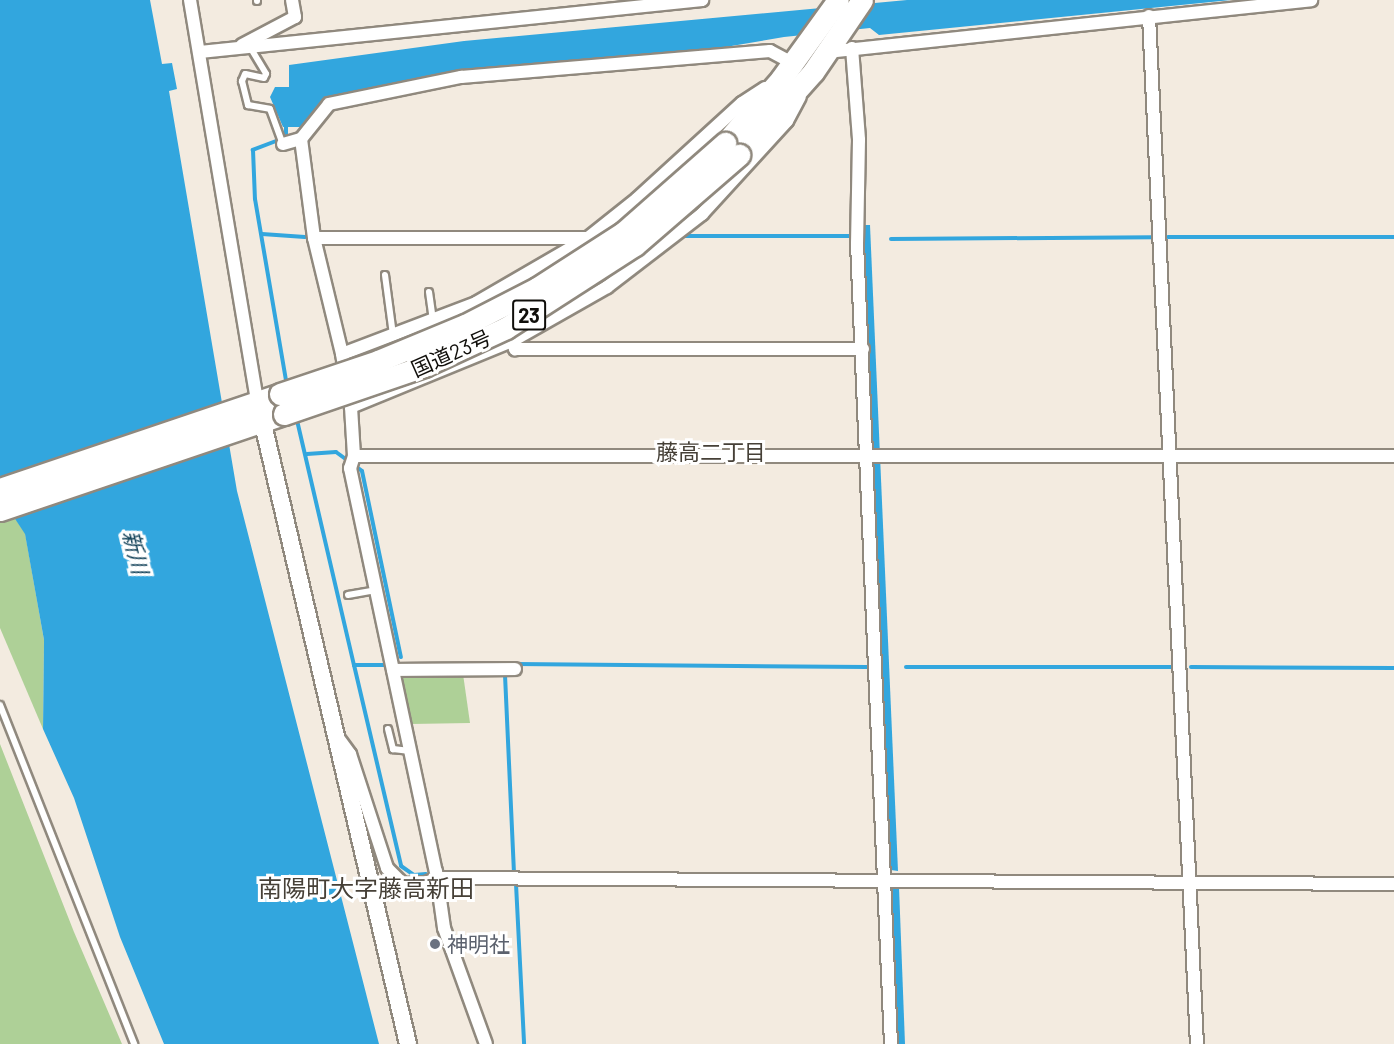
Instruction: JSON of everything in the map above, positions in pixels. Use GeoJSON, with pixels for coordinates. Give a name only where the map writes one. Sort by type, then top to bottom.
{"type":"FeatureCollection","features":[{"type":"Feature","properties":{"kind":"highway","name":"国道23号"},"geometry":{"type":"LineString","coordinates":[[0,510],[256,412],[280,394],[387,358],[465,325],[537,288],[624,232],[732,149],[838,0]]}},
{"type":"Feature","properties":{"kind":"highway","name":"国道23号"},"geometry":{"type":"LineString","coordinates":[[0,489],[256,412],[284,414],[424,366],[506,328],[635,245],[813,72],[862,0]]}},
{"type":"Feature","properties":{"kind":"street"},"geometry":{"type":"LineString","coordinates":[[190,0],[256,412],[408,1044]]}},
{"type":"Feature","properties":{"kind":"street"},"geometry":{"type":"LineString","coordinates":[[233,49],[295,17],[292,0]]}},
{"type":"Feature","properties":{"kind":"street"},"geometry":{"type":"LineString","coordinates":[[200,52],[702,0]]}},
{"type":"Feature","properties":{"kind":"street"},"geometry":{"type":"LineString","coordinates":[[827,52],[1311,0]]}},
{"type":"Feature","properties":{"kind":"street"},"geometry":{"type":"LineString","coordinates":[[1149,16],[1197,1044]]}},
{"type":"Feature","properties":{"kind":"street"},"geometry":{"type":"LineString","coordinates":[[852,48],[859,140],[857,243],[862,349],[873,457],[891,1044]]}},
{"type":"Feature","properties":{"kind":"street"},"geometry":{"type":"LineString","coordinates":[[283,144],[301,139],[328,104],[461,77],[770,51],[793,64],[742,103],[637,200],[588,238],[529,275],[433,321],[342,354]]}},
{"type":"Feature","properties":{"kind":"street"},"geometry":{"type":"LineString","coordinates":[[351,407],[512,341],[607,287],[702,214],[787,122],[813,72]]}},
{"type":"Feature","properties":{"kind":"street"},"geometry":{"type":"LineString","coordinates":[[301,139],[314,238],[342,354],[351,407],[352,461],[376,590],[411,751],[444,928],[486,1044]]}},
{"type":"Feature","properties":{"kind":"street"},"geometry":{"type":"LineString","coordinates":[[314,238],[588,238]]}},
{"type":"Feature","properties":{"kind":"street"},"geometry":{"type":"LineString","coordinates":[[512,341],[515,349],[862,349]]}},
{"type":"Feature","properties":{"kind":"street"},"geometry":{"type":"LineString","coordinates":[[352,461],[1394,456]]}},
{"type":"Feature","properties":{"kind":"street"},"geometry":{"type":"LineString","coordinates":[[393,670],[515,669]]}},
{"type":"Feature","properties":{"kind":"street"},"geometry":{"type":"LineString","coordinates":[[331,730],[350,754],[387,868],[403,884],[426,883],[436,878],[885,879],[1394,884]]}},
{"type":"Feature","properties":{"kind":"lane"},"geometry":{"type":"LineString","coordinates":[[250,48],[266,74],[264,78],[245,74],[242,81],[248,105],[270,109],[283,144]]}},
{"type":"Feature","properties":{"kind":"lane"},"geometry":{"type":"LineString","coordinates":[[385,275],[393,335]]}},
{"type":"Feature","properties":{"kind":"lane"},"geometry":{"type":"LineString","coordinates":[[429,292],[433,321]]}},
{"type":"Feature","properties":{"kind":"lane"},"geometry":{"type":"LineString","coordinates":[[348,595],[376,590]]}},
{"type":"Feature","properties":{"kind":"lane"},"geometry":{"type":"LineString","coordinates":[[0,705],[134,1044]]}},
{"type":"Feature","properties":{"kind":"lane"},"geometry":{"type":"LineString","coordinates":[[388,729],[393,749],[411,751]]}},
{"type":"Feature","properties":{"kind":"green space"},"geometry":{"type":"Polygon","coordinates":[[[0,496],[25,533],[44,640],[43,729],[0,628],[0,496]]]}},
{"type":"Feature","properties":{"kind":"green space"},"geometry":{"type":"Polygon","coordinates":[[[403,674],[463,674],[470,723],[411,724],[400,678],[403,674]]]}},
{"type":"Feature","properties":{"kind":"green space"},"geometry":{"type":"Polygon","coordinates":[[[0,744],[74,932],[122,1044],[0,1044],[0,744]]]}},
{"type":"Feature","properties":{"kind":"water","name":"新川"},"geometry":{"type":"Polygon","coordinates":[[[0,0],[150,0],[162,64],[172,63],[177,89],[169,91],[237,491],[379,1044],[164,1044],[120,937],[74,798],[43,729],[44,640],[25,534],[0,496],[0,0]]]}},
{"type":"Feature","properties":{"kind":"water"},"geometry":{"type":"Polygon","coordinates":[[[907,0],[1231,0],[879,35],[870,28],[784,37],[690,53],[464,70],[329,97],[304,127],[283,127],[270,97],[275,87],[289,87],[289,65],[464,41],[907,0]]]}},
{"type":"Feature","properties":{"kind":"water"},"geometry":{"type":"Polygon","coordinates":[[[862,225],[870,225],[898,871],[891,870],[862,225]]]}},
{"type":"Feature","properties":{"kind":"water"},"geometry":{"type":"Polygon","coordinates":[[[899,887],[905,1044],[898,1044],[892,889],[899,887]]]}},
{"type":"Feature","properties":{"kind":"waterway"},"geometry":{"type":"LineString","coordinates":[[286,123],[286,137]]}},
{"type":"Feature","properties":{"kind":"waterway"},"geometry":{"type":"LineString","coordinates":[[276,141],[253,150],[255,199],[287,386]]}},
{"type":"Feature","properties":{"kind":"waterway"},"geometry":{"type":"LineString","coordinates":[[262,234],[305,237]]}},
{"type":"Feature","properties":{"kind":"waterway"},"geometry":{"type":"LineString","coordinates":[[685,236],[849,236]]}},
{"type":"Feature","properties":{"kind":"waterway"},"geometry":{"type":"LineString","coordinates":[[891,239],[1153,237]]}},
{"type":"Feature","properties":{"kind":"waterway"},"geometry":{"type":"LineString","coordinates":[[1168,237],[1394,237]]}},
{"type":"Feature","properties":{"kind":"waterway"},"geometry":{"type":"LineString","coordinates":[[296,416],[354,665],[386,665]]}},
{"type":"Feature","properties":{"kind":"waterway"},"geometry":{"type":"LineString","coordinates":[[307,454],[336,452],[362,471],[401,657]]}},
{"type":"Feature","properties":{"kind":"waterway"},"geometry":{"type":"LineString","coordinates":[[515,664],[867,667]]}},
{"type":"Feature","properties":{"kind":"waterway"},"geometry":{"type":"LineString","coordinates":[[354,665],[401,866],[414,875],[426,874]]}},
{"type":"Feature","properties":{"kind":"waterway"},"geometry":{"type":"LineString","coordinates":[[906,667],[1174,667]]}},
{"type":"Feature","properties":{"kind":"waterway"},"geometry":{"type":"LineString","coordinates":[[1191,667],[1394,668]]}},
{"type":"Feature","properties":{"kind":"waterway"},"geometry":{"type":"LineString","coordinates":[[505,675],[514,872]]}},
{"type":"Feature","properties":{"kind":"waterway"},"geometry":{"type":"LineString","coordinates":[[516,884],[524,1044]]}},
{"type":"Feature","properties":{"kind":"place","name":"神明社"},"geometry":{"type":"Point","coordinates":[435,944]}},
{"type":"Feature","properties":{"kind":"district","name":"藤高二丁目"},"geometry":{"type":"Point","coordinates":[711,452]}},
{"type":"Feature","properties":{"kind":"district","name":"南陽町大字藤高新田"},"geometry":{"type":"Point","coordinates":[366,888]}}]}
